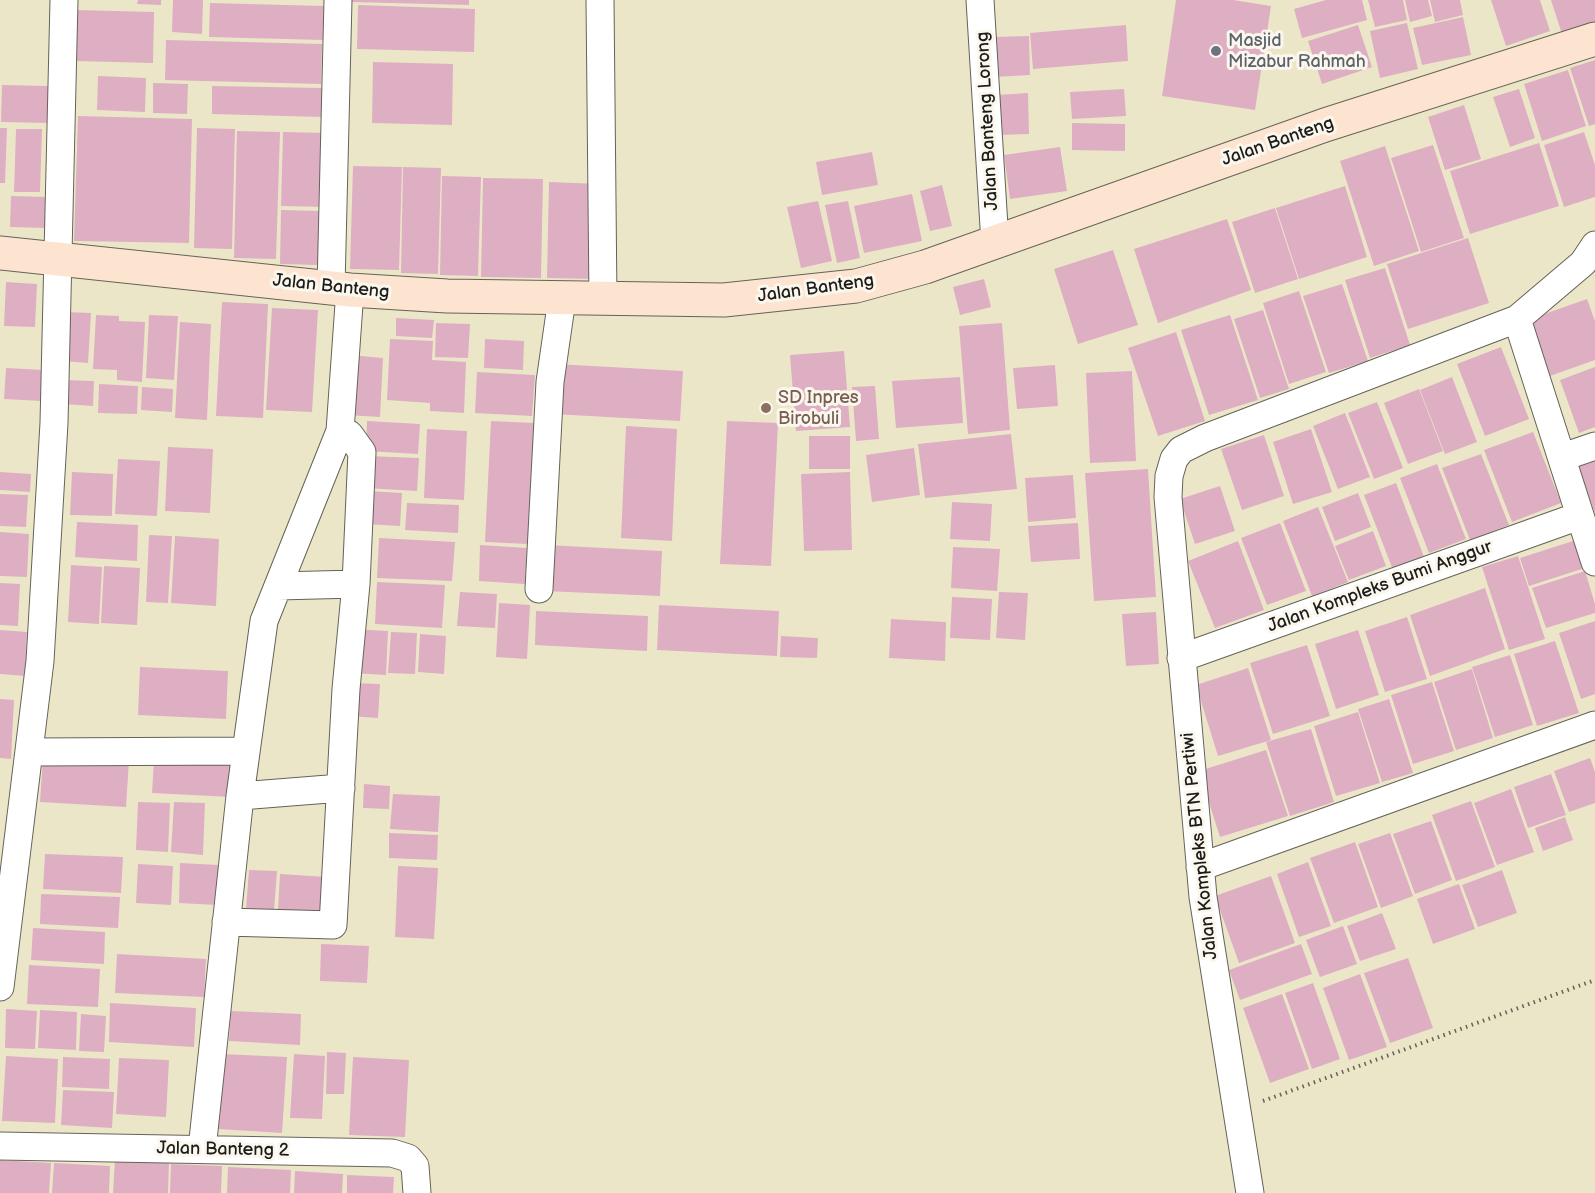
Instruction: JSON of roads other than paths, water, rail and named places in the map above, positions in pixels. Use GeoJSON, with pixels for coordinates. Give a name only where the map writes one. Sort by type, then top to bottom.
{"type":"FeatureCollection","features":[{"type":"Feature","properties":{"kind":"street"},"geometry":{"type":"LineString","coordinates":[[0,987],[11,816],[30,752],[44,590],[54,423],[60,259],[64,0]]}},
{"type":"Feature","properties":{"kind":"street"},"geometry":{"type":"LineString","coordinates":[[202,1149],[240,796],[264,621],[340,431],[338,0]]}},
{"type":"Feature","properties":{"kind":"street"},"geometry":{"type":"LineString","coordinates":[[600,0],[603,300]]}},
{"type":"Feature","properties":{"kind":"street","name":"Jalan Banteng Lorong"},"geometry":{"type":"LineString","coordinates":[[980,0],[995,243]]}},
{"type":"Feature","properties":{"kind":"street","name":"Jalan Banteng"},"geometry":{"type":"LineString","coordinates":[[0,253],[340,289],[447,297],[724,300],[856,286],[887,279],[995,243],[1325,125],[1595,39]]}},
{"type":"Feature","properties":{"kind":"street"},"geometry":{"type":"LineString","coordinates":[[1595,245],[1583,263],[1518,318],[1563,457],[1578,516],[1595,562]]}},
{"type":"Feature","properties":{"kind":"street"},"geometry":{"type":"LineString","coordinates":[[539,589],[550,382],[562,299]]}},
{"type":"Feature","properties":{"kind":"street","name":"Jalan Kompleks BTN Pertiwi"},"geometry":{"type":"LineString","coordinates":[[1250,1193],[1221,1019],[1200,867],[1168,496],[1171,468],[1181,450],[1518,318]]}},
{"type":"Feature","properties":{"kind":"street"},"geometry":{"type":"LineString","coordinates":[[226,922],[333,925],[346,678],[356,584],[362,452],[350,435],[340,431]]}},
{"type":"Feature","properties":{"kind":"street"},"geometry":{"type":"LineString","coordinates":[[1563,457],[1595,446]]}},
{"type":"Feature","properties":{"kind":"street","name":"Jalan Kompleks Bumi Anggur"},"geometry":{"type":"LineString","coordinates":[[1181,658],[1578,516]]}},
{"type":"Feature","properties":{"kind":"street"},"geometry":{"type":"LineString","coordinates":[[278,586],[356,584]]}},
{"type":"Feature","properties":{"kind":"street"},"geometry":{"type":"LineString","coordinates":[[1200,867],[1595,726]]}},
{"type":"Feature","properties":{"kind":"street"},"geometry":{"type":"LineString","coordinates":[[30,752],[246,751]]}},
{"type":"Feature","properties":{"kind":"street"},"geometry":{"type":"LineString","coordinates":[[240,796],[341,788]]}},
{"type":"Feature","properties":{"kind":"street","name":"Jalan Banteng 2"},"geometry":{"type":"LineString","coordinates":[[0,1146],[392,1153],[408,1158],[415,1166],[417,1193]]}},
{"type":"Feature","properties":{"kind":"place","name":"Masjid Mizabur Rahmah"},"geometry":{"type":"Point","coordinates":[1216,51]}},
{"type":"Feature","properties":{"kind":"place","name":"SD Inpres Birobuli"},"geometry":{"type":"Point","coordinates":[766,408]}}]}
